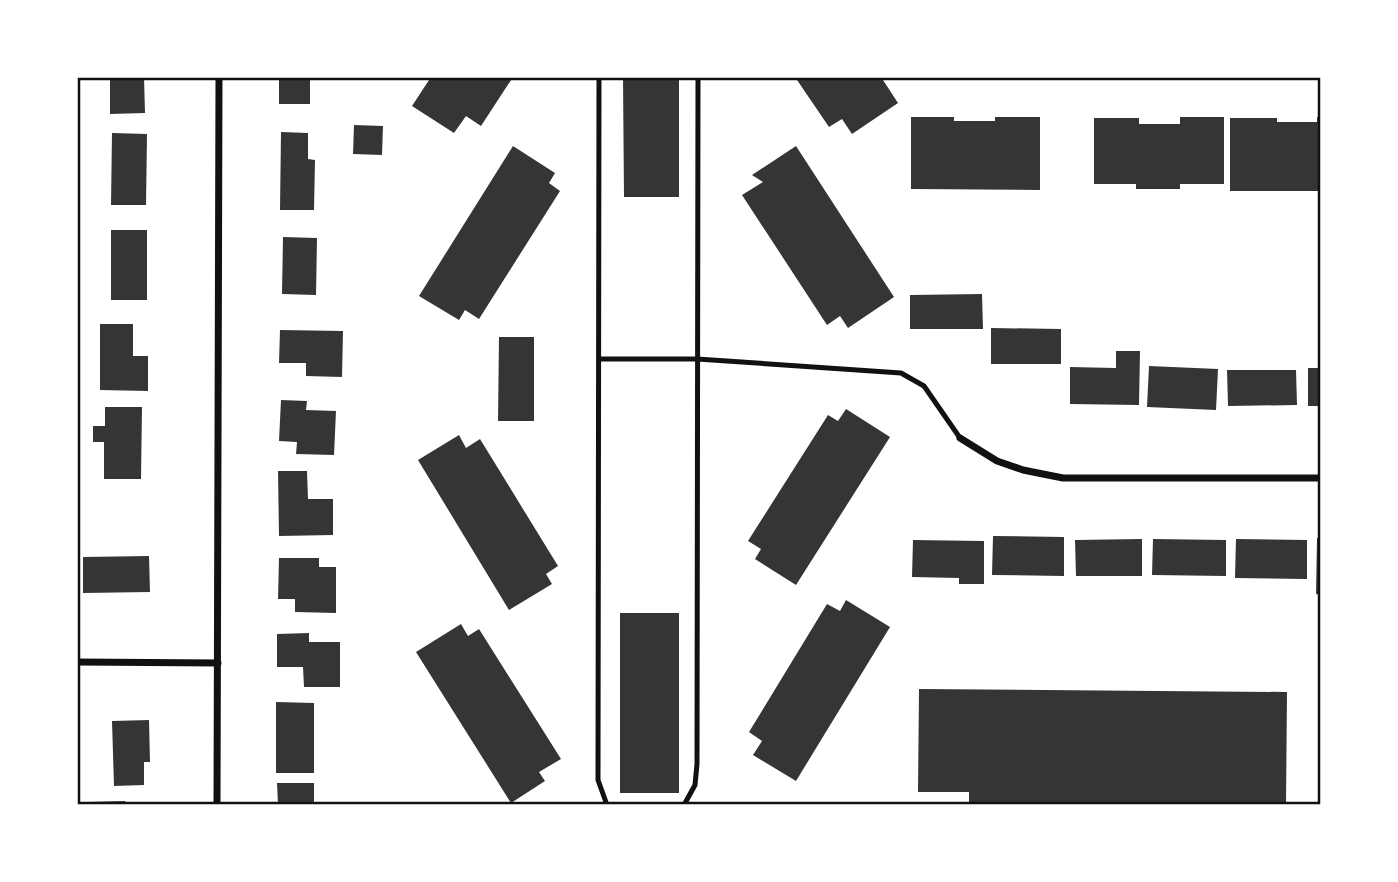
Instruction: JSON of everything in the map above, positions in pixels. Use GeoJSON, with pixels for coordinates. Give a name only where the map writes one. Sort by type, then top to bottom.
{"type":"FeatureCollection","features":[{"type":"Feature","properties":{"kind":"street"},"geometry":{"type":"LineString","coordinates":[[217,805],[219,77]]}},
{"type":"Feature","properties":{"kind":"street"},"geometry":{"type":"LineString","coordinates":[[960,438],[997,461],[1023,470],[1063,478],[1321,478]]}},
{"type":"Feature","properties":{"kind":"street"},"geometry":{"type":"LineString","coordinates":[[77,662],[218,663]]}},
{"type":"Feature","properties":{"kind":"lane"},"geometry":{"type":"LineString","coordinates":[[599,77],[598,780],[607,805]]}},
{"type":"Feature","properties":{"kind":"lane"},"geometry":{"type":"LineString","coordinates":[[684,805],[695,785],[696,764],[698,77]]}},
{"type":"Feature","properties":{"kind":"lane"},"geometry":{"type":"LineString","coordinates":[[599,359],[697,359],[901,373],[924,386],[960,438]]}},
{"type":"Feature","properties":{"kind":"building"},"geometry":{"type":"Polygon","coordinates":[[[110,77],[144,77],[145,113],[110,114],[110,77]]]}},
{"type":"Feature","properties":{"kind":"building"},"geometry":{"type":"Polygon","coordinates":[[[279,77],[310,77],[310,104],[279,104],[279,77]]]}},
{"type":"Feature","properties":{"kind":"building"},"geometry":{"type":"Polygon","coordinates":[[[431,77],[513,77],[481,126],[466,116],[454,133],[412,106],[431,77]]]}},
{"type":"Feature","properties":{"kind":"building"},"geometry":{"type":"Polygon","coordinates":[[[623,77],[679,77],[679,197],[624,197],[623,77]]]}},
{"type":"Feature","properties":{"kind":"building"},"geometry":{"type":"Polygon","coordinates":[[[795,77],[881,77],[898,103],[852,134],[842,119],[829,127],[795,77]]]}},
{"type":"Feature","properties":{"kind":"building"},"geometry":{"type":"Polygon","coordinates":[[[911,117],[995,121],[995,117],[1040,117],[1040,190],[911,189],[911,117]]]}},
{"type":"Feature","properties":{"kind":"building"},"geometry":{"type":"Polygon","coordinates":[[[1180,117],[1224,117],[1224,184],[1180,184],[1180,189],[1136,189],[1136,184],[1094,184],[1094,118],[1139,118],[1139,124],[1180,124],[1180,117]]]}},
{"type":"Feature","properties":{"kind":"building"},"geometry":{"type":"Polygon","coordinates":[[[1317,117],[1321,117],[1321,191],[1230,191],[1230,118],[1277,118],[1277,122],[1317,122],[1317,117]]]}},
{"type":"Feature","properties":{"kind":"building"},"geometry":{"type":"Polygon","coordinates":[[[354,125],[383,126],[382,155],[353,154],[354,125]]]}},
{"type":"Feature","properties":{"kind":"building"},"geometry":{"type":"Polygon","coordinates":[[[281,132],[308,133],[308,159],[315,160],[314,210],[280,210],[281,132]]]}},
{"type":"Feature","properties":{"kind":"building"},"geometry":{"type":"Polygon","coordinates":[[[112,133],[147,134],[146,205],[111,205],[112,133]]]}},
{"type":"Feature","properties":{"kind":"building"},"geometry":{"type":"Polygon","coordinates":[[[513,146],[555,173],[549,183],[560,191],[479,319],[465,310],[459,320],[419,296],[513,146]]]}},
{"type":"Feature","properties":{"kind":"building"},"geometry":{"type":"Polygon","coordinates":[[[796,146],[894,297],[848,328],[840,316],[827,325],[742,195],[763,182],[752,175],[796,146]]]}},
{"type":"Feature","properties":{"kind":"building"},"geometry":{"type":"Polygon","coordinates":[[[111,230],[147,230],[147,300],[111,300],[111,230]]]}},
{"type":"Feature","properties":{"kind":"building"},"geometry":{"type":"Polygon","coordinates":[[[283,237],[317,238],[316,295],[282,294],[283,237]]]}},
{"type":"Feature","properties":{"kind":"building"},"geometry":{"type":"Polygon","coordinates":[[[982,294],[983,329],[910,329],[910,295],[982,294]]]}},
{"type":"Feature","properties":{"kind":"building"},"geometry":{"type":"Polygon","coordinates":[[[100,324],[133,324],[133,356],[148,356],[148,391],[100,390],[100,324]]]}},
{"type":"Feature","properties":{"kind":"building"},"geometry":{"type":"Polygon","coordinates":[[[991,328],[1061,329],[1061,364],[991,364],[991,328]]]}},
{"type":"Feature","properties":{"kind":"building"},"geometry":{"type":"Polygon","coordinates":[[[280,330],[343,331],[342,377],[306,376],[306,363],[279,363],[280,330]]]}},
{"type":"Feature","properties":{"kind":"building"},"geometry":{"type":"Polygon","coordinates":[[[499,337],[534,337],[534,421],[498,421],[499,337]]]}},
{"type":"Feature","properties":{"kind":"building"},"geometry":{"type":"Polygon","coordinates":[[[1116,351],[1140,351],[1139,405],[1070,404],[1070,367],[1116,368],[1116,351]]]}},
{"type":"Feature","properties":{"kind":"building"},"geometry":{"type":"Polygon","coordinates":[[[1149,366],[1218,369],[1216,410],[1147,407],[1149,366]]]}},
{"type":"Feature","properties":{"kind":"building"},"geometry":{"type":"Polygon","coordinates":[[[1308,368],[1321,368],[1321,406],[1308,406],[1308,368]]]}},
{"type":"Feature","properties":{"kind":"building"},"geometry":{"type":"Polygon","coordinates":[[[1227,370],[1296,370],[1297,405],[1228,406],[1227,370]]]}},
{"type":"Feature","properties":{"kind":"building"},"geometry":{"type":"Polygon","coordinates":[[[281,400],[307,401],[306,410],[336,411],[334,455],[296,454],[297,442],[279,441],[281,400]]]}},
{"type":"Feature","properties":{"kind":"building"},"geometry":{"type":"Polygon","coordinates":[[[105,407],[142,407],[141,479],[104,479],[104,442],[93,442],[93,426],[105,426],[105,407]]]}},
{"type":"Feature","properties":{"kind":"building"},"geometry":{"type":"Polygon","coordinates":[[[846,409],[890,437],[796,585],[755,559],[761,549],[748,541],[828,415],[838,421],[846,409]]]}},
{"type":"Feature","properties":{"kind":"building"},"geometry":{"type":"Polygon","coordinates":[[[459,435],[466,448],[480,439],[558,566],[546,574],[552,584],[509,610],[418,460],[459,435]]]}},
{"type":"Feature","properties":{"kind":"building"},"geometry":{"type":"Polygon","coordinates":[[[278,471],[307,471],[308,499],[333,499],[333,535],[279,536],[278,471]]]}},
{"type":"Feature","properties":{"kind":"building"},"geometry":{"type":"Polygon","coordinates":[[[993,536],[1064,537],[1064,576],[992,575],[993,536]]]}},
{"type":"Feature","properties":{"kind":"building"},"geometry":{"type":"Polygon","coordinates":[[[1317,538],[1321,538],[1321,595],[1316,594],[1317,538]]]}},
{"type":"Feature","properties":{"kind":"building"},"geometry":{"type":"Polygon","coordinates":[[[1142,539],[1142,576],[1076,576],[1075,540],[1142,539]]]}},
{"type":"Feature","properties":{"kind":"building"},"geometry":{"type":"Polygon","coordinates":[[[1153,539],[1226,540],[1226,576],[1152,575],[1153,539]]]}},
{"type":"Feature","properties":{"kind":"building"},"geometry":{"type":"Polygon","coordinates":[[[1236,539],[1307,540],[1307,579],[1235,578],[1236,539]]]}},
{"type":"Feature","properties":{"kind":"building"},"geometry":{"type":"Polygon","coordinates":[[[913,540],[984,541],[984,584],[959,584],[959,578],[912,577],[913,540]]]}},
{"type":"Feature","properties":{"kind":"building"},"geometry":{"type":"Polygon","coordinates":[[[149,556],[150,592],[83,593],[83,557],[149,556]]]}},
{"type":"Feature","properties":{"kind":"building"},"geometry":{"type":"Polygon","coordinates":[[[279,558],[319,558],[319,567],[336,567],[336,613],[295,612],[295,599],[278,599],[279,558]]]}},
{"type":"Feature","properties":{"kind":"building"},"geometry":{"type":"Polygon","coordinates":[[[846,600],[890,627],[796,781],[753,755],[762,741],[749,732],[827,604],[840,611],[846,600]]]}},
{"type":"Feature","properties":{"kind":"building"},"geometry":{"type":"Polygon","coordinates":[[[620,613],[679,613],[679,793],[620,793],[620,613]]]}},
{"type":"Feature","properties":{"kind":"building"},"geometry":{"type":"Polygon","coordinates":[[[461,624],[468,636],[479,629],[561,759],[539,772],[545,781],[511,803],[416,652],[461,624]]]}},
{"type":"Feature","properties":{"kind":"building"},"geometry":{"type":"Polygon","coordinates":[[[309,633],[309,642],[340,642],[340,687],[304,687],[303,667],[277,667],[277,634],[309,633]]]}},
{"type":"Feature","properties":{"kind":"building"},"geometry":{"type":"Polygon","coordinates":[[[919,689],[1287,692],[1286,805],[969,805],[969,792],[918,792],[919,689]]]}},
{"type":"Feature","properties":{"kind":"building"},"geometry":{"type":"Polygon","coordinates":[[[276,702],[314,703],[314,773],[276,773],[276,702]]]}},
{"type":"Feature","properties":{"kind":"building"},"geometry":{"type":"Polygon","coordinates":[[[149,720],[150,762],[144,762],[144,785],[114,786],[112,721],[149,720]]]}},
{"type":"Feature","properties":{"kind":"building"},"geometry":{"type":"Polygon","coordinates":[[[277,783],[314,783],[314,805],[278,805],[277,783]]]}},
{"type":"Feature","properties":{"kind":"building"},"geometry":{"type":"Polygon","coordinates":[[[125,801],[126,805],[88,805],[88,802],[125,801]]]}}]}
